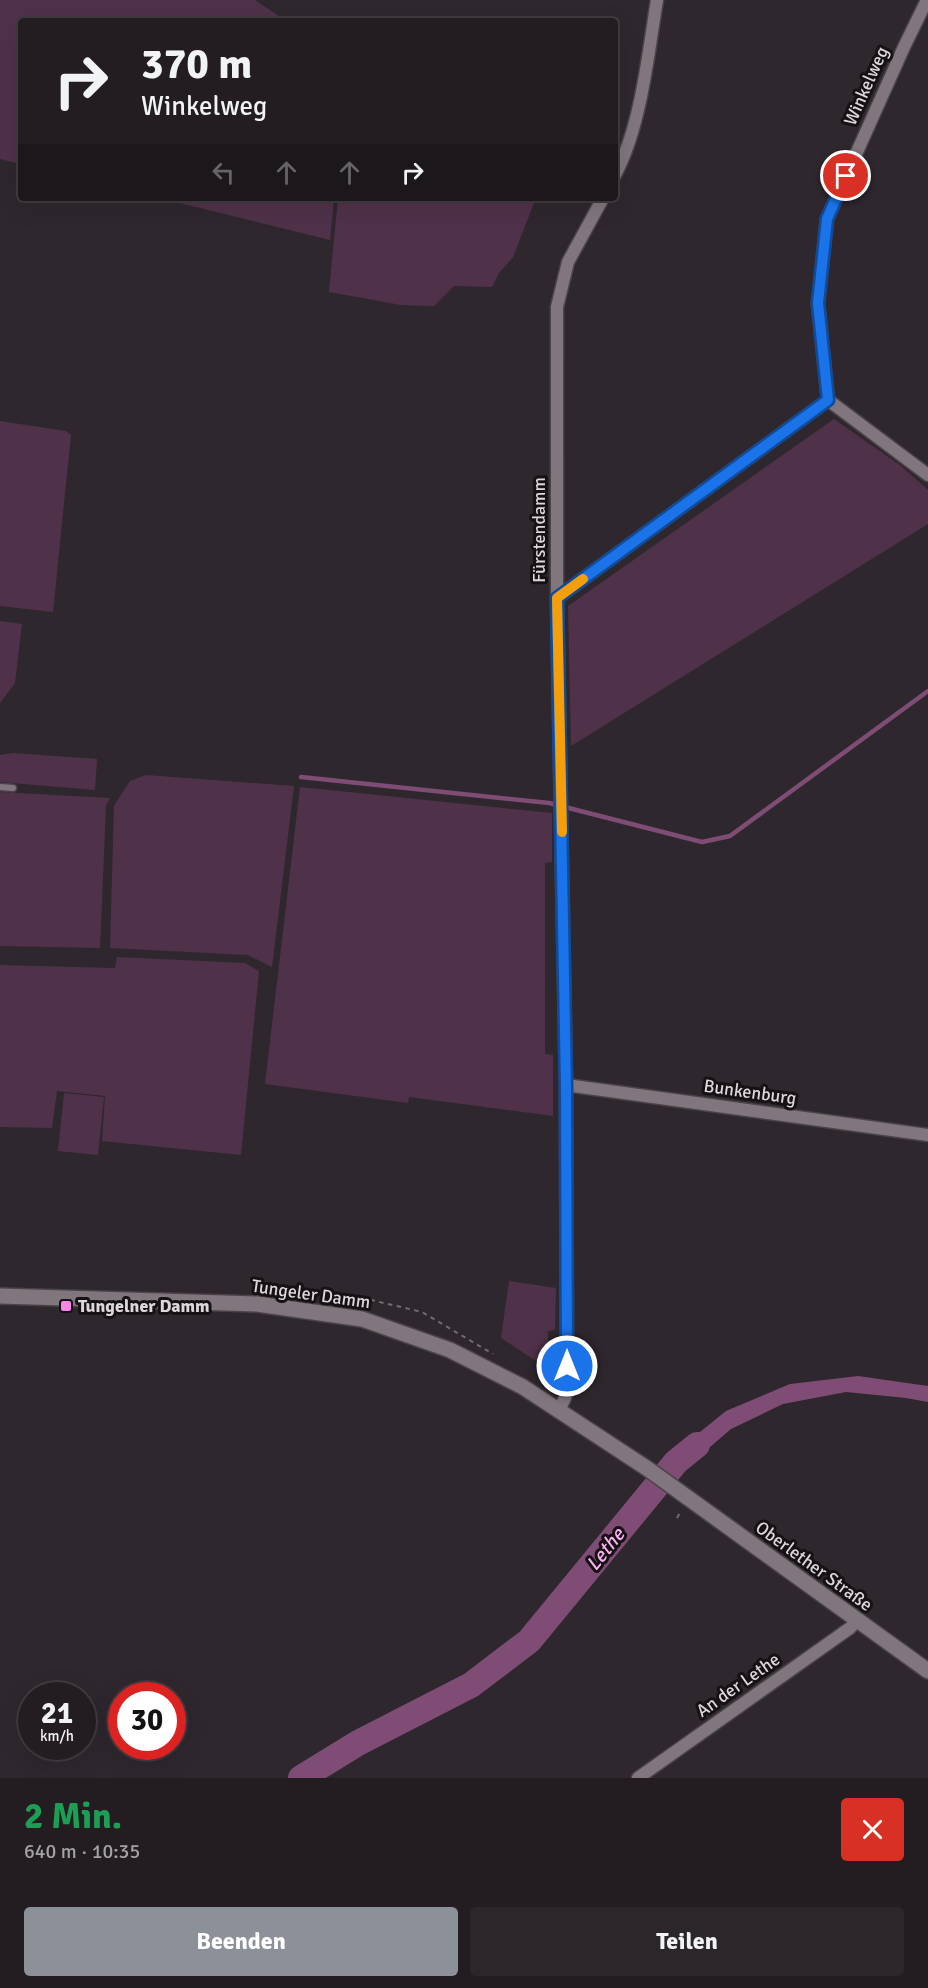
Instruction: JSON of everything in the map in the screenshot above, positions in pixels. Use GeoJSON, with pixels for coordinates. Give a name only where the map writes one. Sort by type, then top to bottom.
{"type":"FeatureCollection","features":[{"type":"Feature","properties":{"kind":"street"},"geometry":{"type":"LineString","coordinates":[[618,169],[623,160],[643,87],[657,0]]}},
{"type":"Feature","properties":{"kind":"street","name":"Winkelweg"},"geometry":{"type":"LineString","coordinates":[[828,400],[818,303],[827,219],[927,0]]}},
{"type":"Feature","properties":{"kind":"street","name":"Fürstendamm"},"geometry":{"type":"LineString","coordinates":[[559,1410],[567,1389],[566,1085],[557,598],[557,307],[568,262],[601,201]]}},
{"type":"Feature","properties":{"kind":"street"},"geometry":{"type":"LineString","coordinates":[[557,598],[828,400],[928,475]]}},
{"type":"Feature","properties":{"kind":"street","name":"Bunkenburg"},"geometry":{"type":"LineString","coordinates":[[566,1085],[928,1135]]}},
{"type":"Feature","properties":{"kind":"street","name":"Tungeler Damm"},"geometry":{"type":"LineString","coordinates":[[0,1296],[257,1304],[362,1319],[450,1350],[523,1387],[678,1491]]}},
{"type":"Feature","properties":{"kind":"street","name":"Oberlether Straße"},"geometry":{"type":"LineString","coordinates":[[678,1491],[928,1671]]}},
{"type":"Feature","properties":{"kind":"street","name":"An der Lethe"},"geometry":{"type":"LineString","coordinates":[[638,1778],[857,1621]]}},
{"type":"Feature","properties":{"kind":"lane"},"geometry":{"type":"LineString","coordinates":[[0,787],[13,788]]}},
{"type":"Feature","properties":{"kind":"shaded area"},"geometry":{"type":"Polygon","coordinates":[[[0,0],[255,0],[282,18],[18,18],[18,163],[0,159],[0,0]]]}},
{"type":"Feature","properties":{"kind":"shaded area"},"geometry":{"type":"Polygon","coordinates":[[[171,201],[334,201],[330,240],[171,201]]]}},
{"type":"Feature","properties":{"kind":"shaded area"},"geometry":{"type":"Polygon","coordinates":[[[338,201],[535,201],[513,257],[499,273],[492,287],[454,286],[434,306],[401,305],[329,292],[338,201]]]}},
{"type":"Feature","properties":{"kind":"shaded area"},"geometry":{"type":"Polygon","coordinates":[[[834,419],[901,466],[928,490],[928,524],[571,746],[568,606],[834,419]]]}},
{"type":"Feature","properties":{"kind":"shaded area"},"geometry":{"type":"Polygon","coordinates":[[[0,421],[66,431],[71,435],[53,612],[0,606],[0,421]]]}},
{"type":"Feature","properties":{"kind":"shaded area"},"geometry":{"type":"Polygon","coordinates":[[[0,621],[22,624],[15,683],[0,703],[0,621]]]}},
{"type":"Feature","properties":{"kind":"shaded area"},"geometry":{"type":"Polygon","coordinates":[[[13,753],[97,759],[95,790],[0,782],[0,755],[13,753]]]}},
{"type":"Feature","properties":{"kind":"shaded area"},"geometry":{"type":"Polygon","coordinates":[[[146,775],[294,786],[272,967],[248,955],[110,948],[114,806],[130,781],[146,775]]]}},
{"type":"Feature","properties":{"kind":"shaded area"},"geometry":{"type":"Polygon","coordinates":[[[300,787],[552,813],[552,862],[545,863],[545,1054],[553,1055],[553,1116],[409,1097],[408,1103],[265,1084],[300,787]]]}},
{"type":"Feature","properties":{"kind":"shaded area"},"geometry":{"type":"Polygon","coordinates":[[[0,792],[110,798],[106,806],[100,948],[0,946],[0,792]]]}},
{"type":"Feature","properties":{"kind":"shaded area"},"geometry":{"type":"Polygon","coordinates":[[[117,957],[245,963],[259,971],[241,1155],[102,1141],[105,1096],[57,1091],[52,1128],[0,1127],[0,965],[115,968],[117,957]]]}},
{"type":"Feature","properties":{"kind":"shaded area"},"geometry":{"type":"Polygon","coordinates":[[[64,1093],[104,1097],[98,1155],[58,1151],[64,1093]]]}},
{"type":"Feature","properties":{"kind":"shaded area"},"geometry":{"type":"Polygon","coordinates":[[[509,1281],[556,1288],[555,1330],[548,1331],[548,1369],[501,1338],[509,1281]]]}},
{"type":"Feature","properties":{"kind":"shaded area"},"geometry":{"type":"Polygon","coordinates":[[[858,1376],[928,1386],[928,1402],[846,1392],[783,1404],[731,1429],[680,1473],[664,1461],[726,1411],[790,1384],[858,1376]]]}},
{"type":"Feature","properties":{"kind":"waterway"},"geometry":{"type":"LineString","coordinates":[[301,777],[549,803],[702,842],[730,836],[928,691]]}},
{"type":"Feature","properties":{"kind":"waterway","name":"Lethe"},"geometry":{"type":"LineString","coordinates":[[301,1778],[358,1743],[471,1685],[529,1641],[676,1462],[697,1445]]}},
{"type":"Feature","properties":{"kind":"slow traffic"},"geometry":{"type":"LineString","coordinates":[[562,832],[557,598],[583,579]]}},
{"type":"Feature","properties":{"kind":"place","name":"Tungelner Damm"},"geometry":{"type":"Point","coordinates":[66,1306]}},
{"type":"Feature","properties":{"kind":"route"},"geometry":{"type":"LineString","coordinates":[[567,1366],[566,1085],[557,598],[828,400],[818,303],[827,219],[846,176]]}}]}
